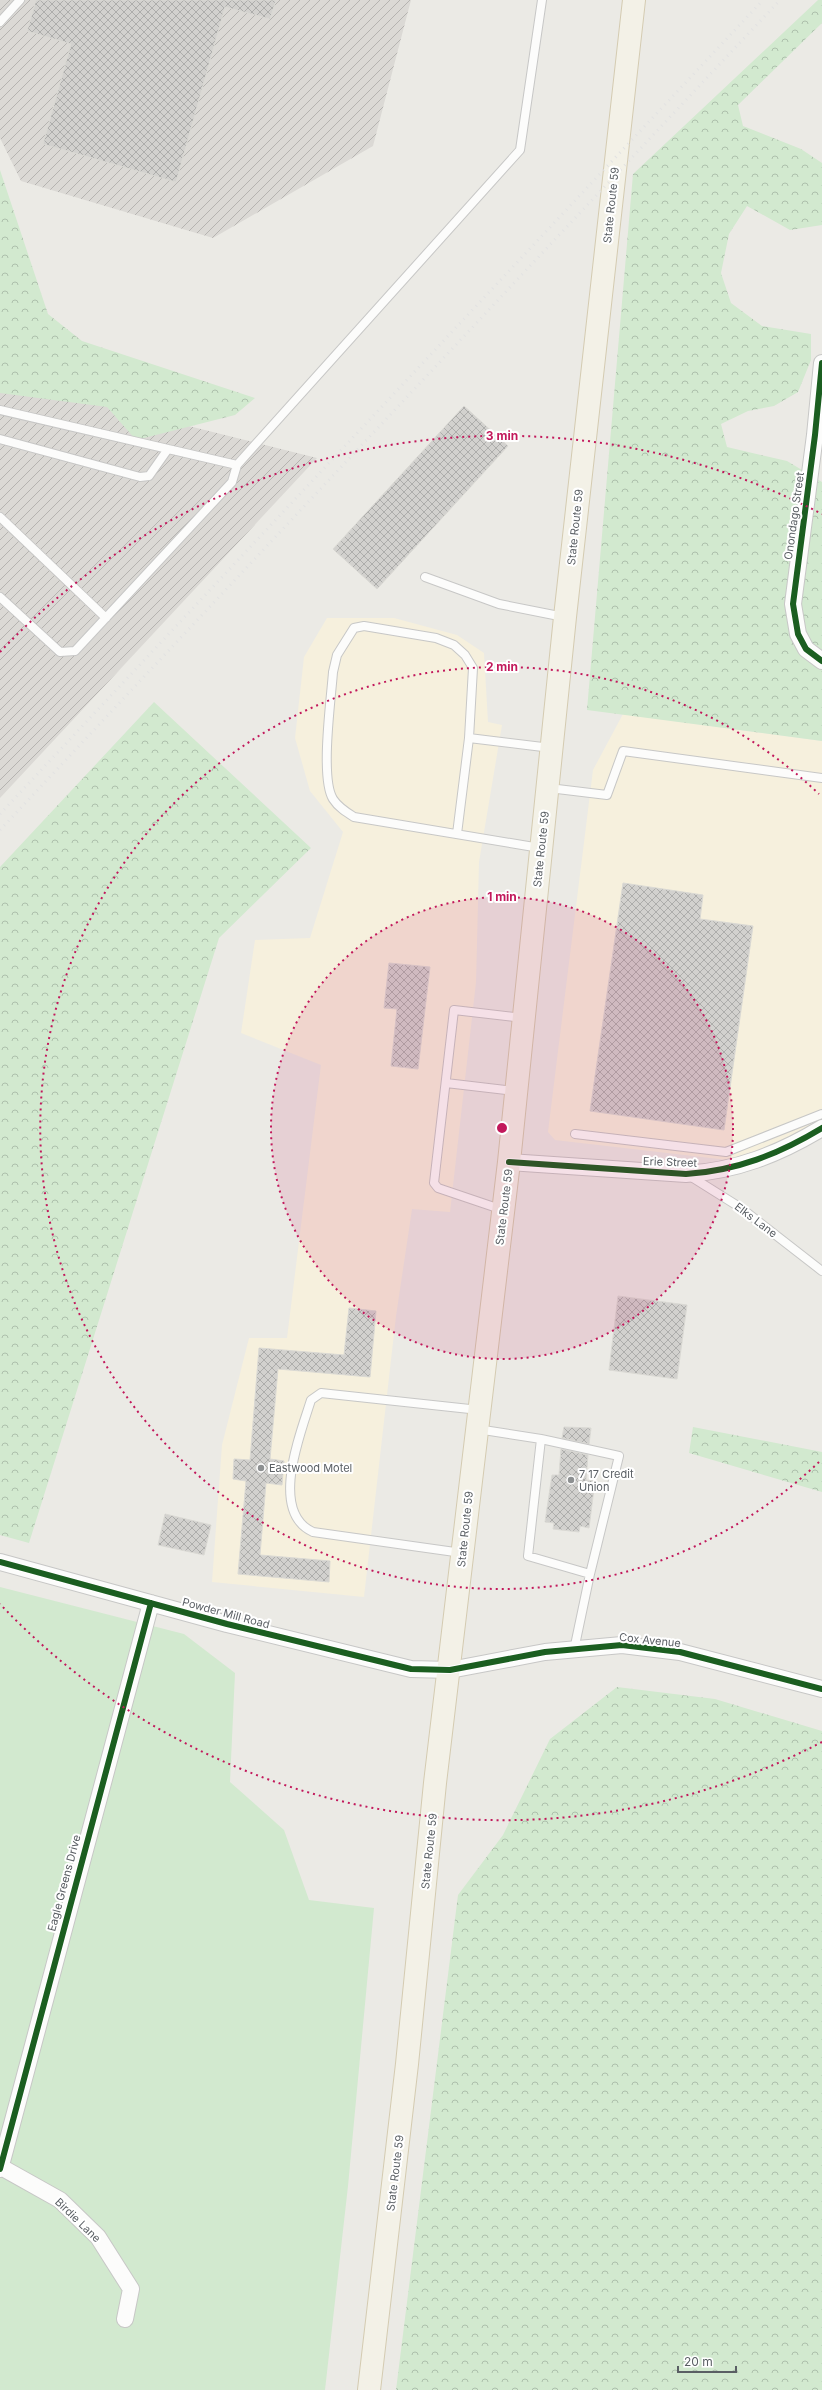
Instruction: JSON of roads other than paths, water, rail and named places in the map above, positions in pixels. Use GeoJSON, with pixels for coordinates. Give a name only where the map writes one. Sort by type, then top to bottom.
{"type":"FeatureCollection","features":[{"type":"Feature","properties":{"kind":"main road","name":"State Route 59"},"geometry":{"type":"LineString","coordinates":[[369,2390],[407,2064],[436,1783],[509,1162],[565,617],[634,0]]}},
{"type":"Feature","properties":{"kind":"street","name":"Onondago Street"},"geometry":{"type":"LineString","coordinates":[[822,363],[815,436],[793,604],[798,634],[806,649],[822,661]]}},
{"type":"Feature","properties":{"kind":"street","name":"Erie Street"},"geometry":{"type":"LineString","coordinates":[[509,1162],[686,1174],[711,1172],[743,1165],[779,1152],[822,1128]]}},
{"type":"Feature","properties":{"kind":"street","name":"Powder Mill Road"},"geometry":{"type":"LineString","coordinates":[[0,1562],[151,1603],[411,1669],[450,1670]]}},
{"type":"Feature","properties":{"kind":"street","name":"Eagle Greens Drive"},"geometry":{"type":"LineString","coordinates":[[1,2168],[60,1936],[151,1603]]}},
{"type":"Feature","properties":{"kind":"street","name":"Cox Avenue"},"geometry":{"type":"LineString","coordinates":[[450,1670],[545,1652],[622,1645],[680,1652],[822,1688]]}},
{"type":"Feature","properties":{"kind":"street","name":"Birdie Lane"},"geometry":{"type":"LineString","coordinates":[[1,2168],[60,2200],[98,2237],[131,2289],[125,2319]]}},
{"type":"Feature","properties":{"kind":"lane"},"geometry":{"type":"LineString","coordinates":[[0,22],[20,0]]}},
{"type":"Feature","properties":{"kind":"lane"},"geometry":{"type":"LineString","coordinates":[[0,597],[60,652],[75,651],[232,482],[237,465],[520,150],[542,0]]}},
{"type":"Feature","properties":{"kind":"lane"},"geometry":{"type":"LineString","coordinates":[[0,410],[237,465]]}},
{"type":"Feature","properties":{"kind":"lane"},"geometry":{"type":"LineString","coordinates":[[0,439],[140,477],[150,476],[168,450]]}},
{"type":"Feature","properties":{"kind":"lane"},"geometry":{"type":"LineString","coordinates":[[0,517],[106,618]]}},
{"type":"Feature","properties":{"kind":"lane"},"geometry":{"type":"LineString","coordinates":[[424,577],[499,604],[565,617]]}},
{"type":"Feature","properties":{"kind":"lane"},"geometry":{"type":"LineString","coordinates":[[457,834],[469,738],[473,668],[465,655],[454,645],[436,638],[364,626],[354,628],[337,655],[333,672],[327,777],[332,798],[341,809],[354,817],[541,848]]}},
{"type":"Feature","properties":{"kind":"lane"},"geometry":{"type":"LineString","coordinates":[[469,738],[551,748]]}},
{"type":"Feature","properties":{"kind":"lane"},"geometry":{"type":"LineString","coordinates":[[547,788],[607,795],[623,751],[822,778]]}},
{"type":"Feature","properties":{"kind":"lane"},"geometry":{"type":"LineString","coordinates":[[503,1210],[438,1188],[434,1183],[454,1010],[524,1018]]}},
{"type":"Feature","properties":{"kind":"lane"},"geometry":{"type":"LineString","coordinates":[[446,1083],[516,1091]]}},
{"type":"Feature","properties":{"kind":"lane"},"geometry":{"type":"LineString","coordinates":[[575,1134],[726,1152],[822,1114]]}},
{"type":"Feature","properties":{"kind":"lane","name":"Elks Lane"},"geometry":{"type":"LineString","coordinates":[[686,1174],[741,1208],[822,1272]]}},
{"type":"Feature","properties":{"kind":"lane"},"geometry":{"type":"LineString","coordinates":[[463,1554],[313,1532],[304,1528],[296,1520],[290,1506],[290,1481],[311,1400],[321,1393],[478,1420],[541,1439],[619,1456],[590,1574],[574,1650]]}},
{"type":"Feature","properties":{"kind":"lane"},"geometry":{"type":"LineString","coordinates":[[541,1439],[528,1556],[590,1574]]}},
{"type":"Feature","properties":{"kind":"railway"},"geometry":{"type":"LineString","coordinates":[[0,814],[763,0]]}},
{"type":"Feature","properties":{"kind":"railway"},"geometry":{"type":"LineString","coordinates":[[0,830],[780,0]]}},
{"type":"Feature","properties":{"kind":"place","name":"Eastwood Motel"},"geometry":{"type":"Point","coordinates":[261,1468]}},
{"type":"Feature","properties":{"kind":"place","name":"7 17 Credit Union"},"geometry":{"type":"Point","coordinates":[571,1480]}}]}
